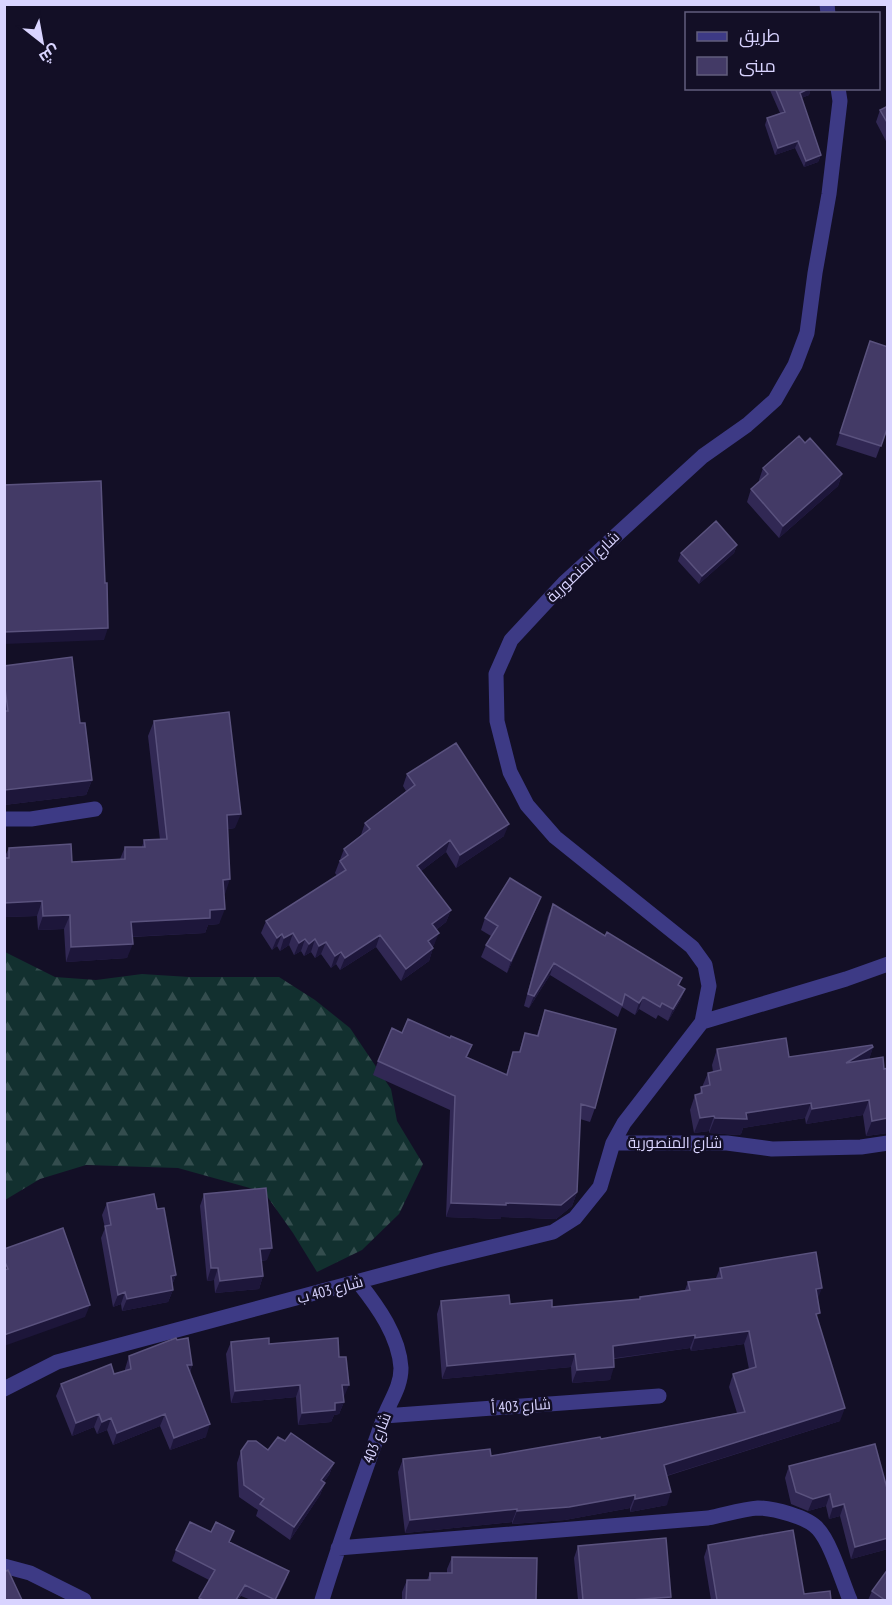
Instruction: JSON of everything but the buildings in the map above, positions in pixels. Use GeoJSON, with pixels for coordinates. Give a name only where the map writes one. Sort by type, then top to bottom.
{"type":"FeatureCollection","features":[{"type":"Feature","properties":{"kind":"street","name":"شارع المنصورية"},"geometry":{"type":"LineString","coordinates":[[838,90],[840,101],[829,194],[807,333],[795,365],[775,400],[747,425],[703,456],[564,583],[511,640],[496,674],[497,721],[510,772],[527,805],[555,837],[692,946],[705,965],[709,986],[702,1023],[624,1123],[613,1143],[727,1143],[772,1149],[861,1147],[888,1143]]}},
{"type":"Feature","properties":{"kind":"street"},"geometry":{"type":"LineString","coordinates":[[4,819],[31,819],[95,809]]}},
{"type":"Feature","properties":{"kind":"street"},"geometry":{"type":"LineString","coordinates":[[702,1023],[888,964]]}},
{"type":"Feature","properties":{"kind":"street","name":"شارع 403 ب"},"geometry":{"type":"LineString","coordinates":[[4,1389],[57,1362],[438,1260],[553,1232],[575,1218],[600,1187],[613,1143]]}},
{"type":"Feature","properties":{"kind":"street","name":"شارع 403"},"geometry":{"type":"LineString","coordinates":[[322,1600],[384,1416],[398,1390],[401,1367],[393,1336],[385,1318],[359,1283]]}},
{"type":"Feature","properties":{"kind":"street","name":"شارع 403 أ"},"geometry":{"type":"LineString","coordinates":[[384,1416],[659,1396]]}},
{"type":"Feature","properties":{"kind":"street"},"geometry":{"type":"LineString","coordinates":[[338,1548],[708,1518],[758,1508],[784,1512],[809,1521],[818,1529],[826,1541],[849,1600]]}},
{"type":"Feature","properties":{"kind":"street"},"geometry":{"type":"LineString","coordinates":[[4,1566],[30,1573],[84,1600]]}},
{"type":"Feature","properties":{"kind":"green space"},"geometry":{"type":"Polygon","coordinates":[[[5,952],[55,977],[96,980],[142,974],[189,977],[279,977],[315,1000],[350,1028],[391,1089],[397,1121],[423,1164],[399,1214],[362,1250],[317,1272],[264,1192],[178,1168],[86,1165],[40,1179],[5,1200],[5,952]]]}}]}
